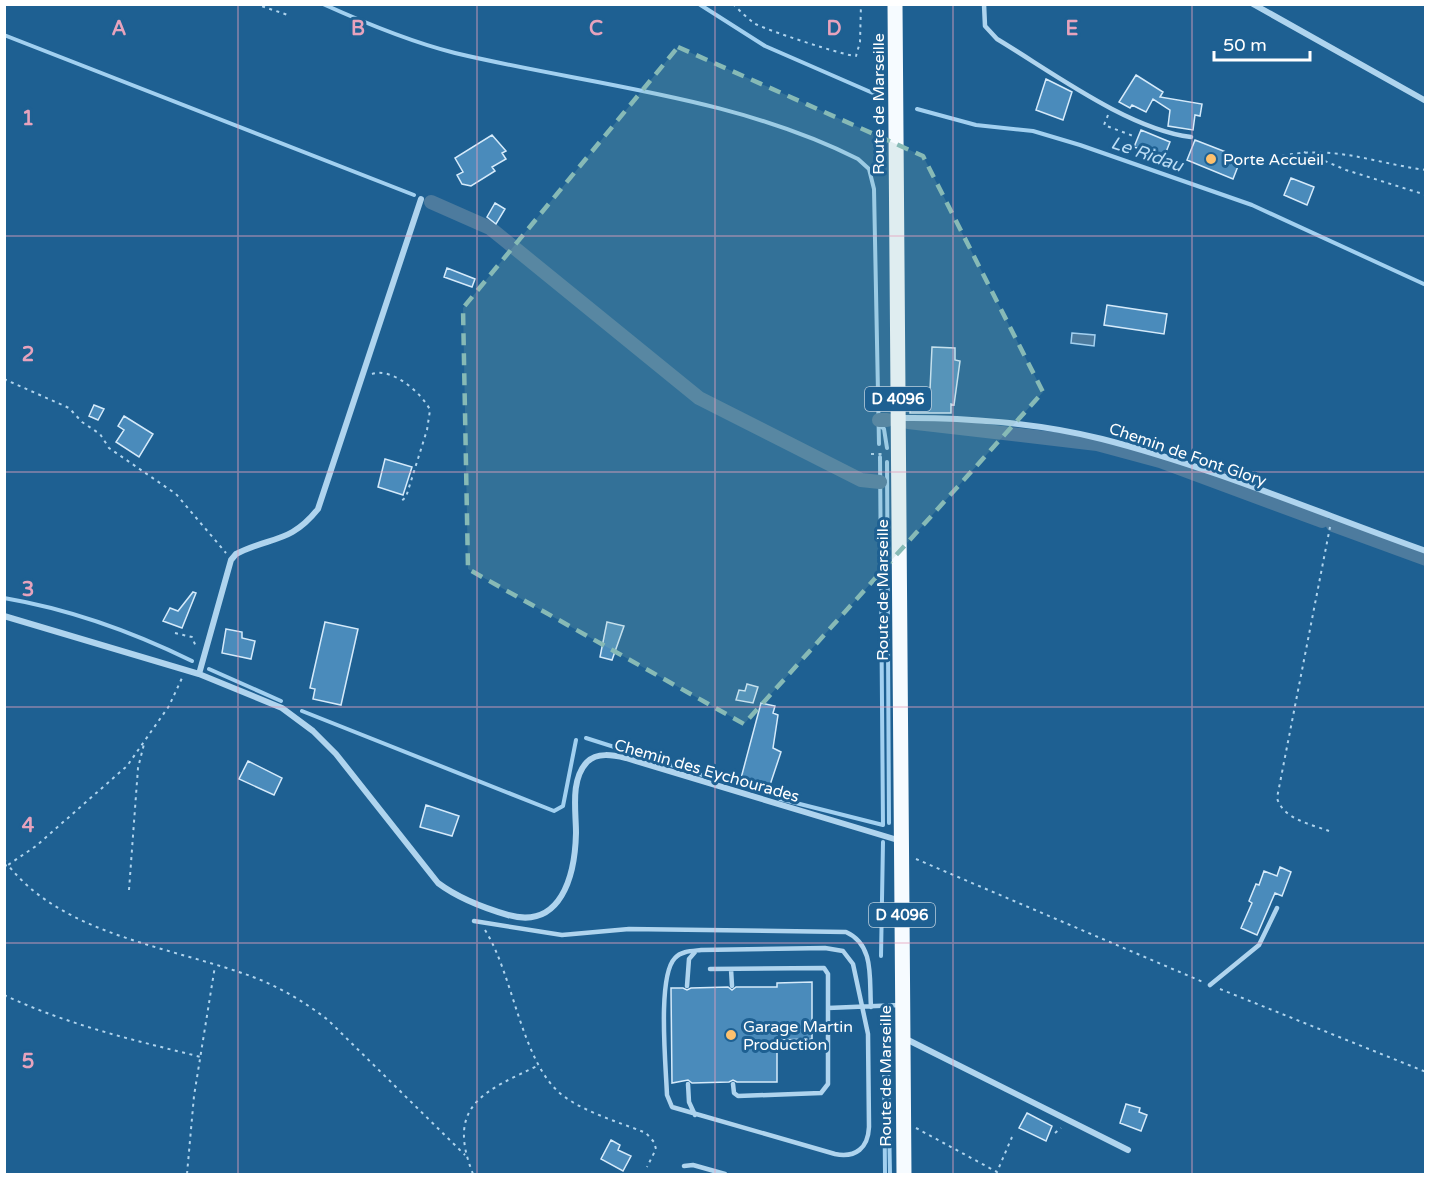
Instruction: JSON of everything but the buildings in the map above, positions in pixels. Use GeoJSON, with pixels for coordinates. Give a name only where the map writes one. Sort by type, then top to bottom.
{"type":"FeatureCollection","features":[{"type":"Feature","properties":{"kind":"main road","name":"Route de Marseille"},"geometry":{"type":"LineString","coordinates":[[895,4],[904,1174]]}},
{"type":"Feature","properties":{"kind":"street"},"geometry":{"type":"LineString","coordinates":[[1253,4],[1425,101]]}},
{"type":"Feature","properties":{"kind":"street"},"geometry":{"type":"LineString","coordinates":[[199,674],[231,560],[241,551],[297,531],[318,509],[421,200]]}},
{"type":"Feature","properties":{"kind":"street","name":"Chemin de Font Glory"},"geometry":{"type":"LineString","coordinates":[[898,418],[989,423],[1100,438],[1198,469],[1425,551]]}},
{"type":"Feature","properties":{"kind":"street","name":"Chemin des Eychourades"},"geometry":{"type":"LineString","coordinates":[[4,616],[199,674],[290,713],[336,754],[438,883],[459,897],[510,916],[528,919],[540,917],[551,910],[561,896],[575,845],[577,779],[587,762],[600,755],[626,758],[901,847]]}},
{"type":"Feature","properties":{"kind":"street"},"geometry":{"type":"LineString","coordinates":[[903,1038],[1128,1150]]}},
{"type":"Feature","properties":{"kind":"lane"},"geometry":{"type":"LineString","coordinates":[[984,4],[985,26],[996,39],[1139,123],[1165,133],[1191,137]]}},
{"type":"Feature","properties":{"kind":"lane"},"geometry":{"type":"LineString","coordinates":[[1210,985],[1259,945],[1277,909]]}},
{"type":"Feature","properties":{"kind":"lane"},"geometry":{"type":"LineString","coordinates":[[474,921],[562,935],[629,930],[846,932],[859,939],[866,950],[871,1007]]}},
{"type":"Feature","properties":{"kind":"lane"},"geometry":{"type":"LineString","coordinates":[[825,948],[843,951],[852,960],[861,1007],[868,1034],[869,1127],[868,1140],[859,1151],[846,1155],[835,1154],[696,1116],[672,1107],[667,1095],[665,987],[668,969],[675,958],[684,953],[701,950],[825,948]]}},
{"type":"Feature","properties":{"kind":"lane"},"geometry":{"type":"LineString","coordinates":[[687,986],[690,956],[701,950]]}},
{"type":"Feature","properties":{"kind":"lane"},"geometry":{"type":"LineString","coordinates":[[710,969],[824,968],[828,974],[828,1084],[824,1090],[817,1094],[738,1096],[734,1093],[733,1084]]}},
{"type":"Feature","properties":{"kind":"lane"},"geometry":{"type":"LineString","coordinates":[[731,969],[732,986]]}},
{"type":"Feature","properties":{"kind":"lane"},"geometry":{"type":"LineString","coordinates":[[828,1008],[903,1005]]}},
{"type":"Feature","properties":{"kind":"lane"},"geometry":{"type":"LineString","coordinates":[[688,1084],[688,1102],[696,1116]]}},
{"type":"Feature","properties":{"kind":"lane"},"geometry":{"type":"LineString","coordinates":[[684,1166],[724,1174]]}},
{"type":"Feature","properties":{"kind":"path"},"geometry":{"type":"LineString","coordinates":[[255,4],[288,15]]}},
{"type":"Feature","properties":{"kind":"path"},"geometry":{"type":"LineString","coordinates":[[734,4],[755,24],[777,33],[828,47],[848,57],[856,56],[860,42],[861,4]]}},
{"type":"Feature","properties":{"kind":"path"},"geometry":{"type":"LineString","coordinates":[[1304,152],[1346,170],[1425,195]]}},
{"type":"Feature","properties":{"kind":"path"},"geometry":{"type":"LineString","coordinates":[[1275,157],[1304,152],[1343,152],[1425,170]]}},
{"type":"Feature","properties":{"kind":"path"},"geometry":{"type":"LineString","coordinates":[[362,380],[377,373],[387,373],[419,396],[430,410],[427,430],[406,497],[399,503]]}},
{"type":"Feature","properties":{"kind":"path"},"geometry":{"type":"LineString","coordinates":[[4,379],[69,408],[82,422],[100,434],[109,448],[176,494],[196,521],[231,560]]}},
{"type":"Feature","properties":{"kind":"path"},"geometry":{"type":"LineString","coordinates":[[1329,831],[1288,814],[1282,810],[1277,798],[1332,518]]}},
{"type":"Feature","properties":{"kind":"path"},"geometry":{"type":"LineString","coordinates":[[175,633],[192,637],[201,661]]}},
{"type":"Feature","properties":{"kind":"path"},"geometry":{"type":"LineString","coordinates":[[6,865],[36,846],[127,766],[168,706],[186,670]]}},
{"type":"Feature","properties":{"kind":"path"},"geometry":{"type":"LineString","coordinates":[[129,890],[138,768],[144,741]]}},
{"type":"Feature","properties":{"kind":"path"},"geometry":{"type":"LineString","coordinates":[[901,847],[1210,985],[1425,1072]]}},
{"type":"Feature","properties":{"kind":"path"},"geometry":{"type":"LineString","coordinates":[[4,859],[6,865],[28,888],[108,932],[255,977],[309,1005],[328,1020],[465,1155],[473,1174]]}},
{"type":"Feature","properties":{"kind":"path"},"geometry":{"type":"LineString","coordinates":[[474,921],[484,929],[495,947],[539,1065],[546,1077],[564,1096],[593,1112],[646,1133],[656,1149],[647,1167]]}},
{"type":"Feature","properties":{"kind":"path"},"geometry":{"type":"LineString","coordinates":[[187,1174],[215,966]]}},
{"type":"Feature","properties":{"kind":"path"},"geometry":{"type":"LineString","coordinates":[[4,995],[40,1012],[90,1030],[201,1057]]}},
{"type":"Feature","properties":{"kind":"path"},"geometry":{"type":"LineString","coordinates":[[465,1155],[466,1120],[474,1102],[486,1091],[539,1065]]}},
{"type":"Feature","properties":{"kind":"path"},"geometry":{"type":"LineString","coordinates":[[903,1121],[997,1172],[1012,1137]]}},
{"type":"Feature","properties":{"kind":"highlighted area"},"geometry":{"type":"Polygon","coordinates":[[[678,47],[923,156],[1043,392],[744,724],[468,569],[463,308],[678,47]]]}},
{"type":"Feature","properties":{"kind":"water"},"geometry":{"type":"Polygon","coordinates":[[[1072,333],[1095,335],[1094,346],[1071,343],[1072,333]]]}},
{"type":"Feature","properties":{"kind":"waterway"},"geometry":{"type":"LineString","coordinates":[[323,4],[388,32],[438,49],[711,106],[761,120],[858,159],[869,169],[874,189],[879,444]]}},
{"type":"Feature","properties":{"kind":"waterway","name":"Le Ridau"},"geometry":{"type":"LineString","coordinates":[[699,4],[765,46],[882,97]]}},
{"type":"Feature","properties":{"kind":"waterway"},"geometry":{"type":"LineString","coordinates":[[4,35],[414,195]]}},
{"type":"Feature","properties":{"kind":"waterway","name":"Le Ridau"},"geometry":{"type":"LineString","coordinates":[[917,109],[976,125],[1033,131],[1080,145],[1252,205],[1426,285]]}},
{"type":"Feature","properties":{"kind":"waterway"},"geometry":{"type":"LineString","coordinates":[[431,202],[490,228],[699,398],[861,480],[880,482]]}},
{"type":"Feature","properties":{"kind":"waterway"},"geometry":{"type":"LineString","coordinates":[[879,420],[887,420]]}},
{"type":"Feature","properties":{"kind":"waterway"},"geometry":{"type":"LineString","coordinates":[[908,422],[1097,444],[1160,461],[1322,521]]}},
{"type":"Feature","properties":{"kind":"waterway"},"geometry":{"type":"LineString","coordinates":[[879,424],[884,429],[887,448]]}},
{"type":"Feature","properties":{"kind":"waterway"},"geometry":{"type":"LineString","coordinates":[[780,799],[883,825],[880,457]]}},
{"type":"Feature","properties":{"kind":"waterway"},"geometry":{"type":"LineString","coordinates":[[887,462],[889,823]]}},
{"type":"Feature","properties":{"kind":"waterway"},"geometry":{"type":"LineString","coordinates":[[1333,525],[1426,559]]}},
{"type":"Feature","properties":{"kind":"waterway"},"geometry":{"type":"LineString","coordinates":[[4,598],[52,608],[100,623],[147,640],[192,661]]}},
{"type":"Feature","properties":{"kind":"waterway"},"geometry":{"type":"LineString","coordinates":[[209,669],[281,701]]}},
{"type":"Feature","properties":{"kind":"waterway"},"geometry":{"type":"LineString","coordinates":[[302,711],[554,811],[563,806],[576,740]]}},
{"type":"Feature","properties":{"kind":"waterway"},"geometry":{"type":"LineString","coordinates":[[586,738],[715,779]]}},
{"type":"Feature","properties":{"kind":"waterway"},"geometry":{"type":"LineString","coordinates":[[881,956],[883,842]]}},
{"type":"Feature","properties":{"kind":"waterway"},"geometry":{"type":"LineString","coordinates":[[884,1059],[888,1069],[890,1174]]}},
{"type":"Feature","properties":{"kind":"waterway"},"geometry":{"type":"LineString","coordinates":[[884,1061],[885,1174]]}},
{"type":"Feature","properties":{"kind":"place","name":"Porte Accueil"},"geometry":{"type":"Point","coordinates":[1211,159]}},
{"type":"Feature","properties":{"kind":"place","name":"Garage Martin Production"},"geometry":{"type":"Point","coordinates":[731,1035]}}]}
